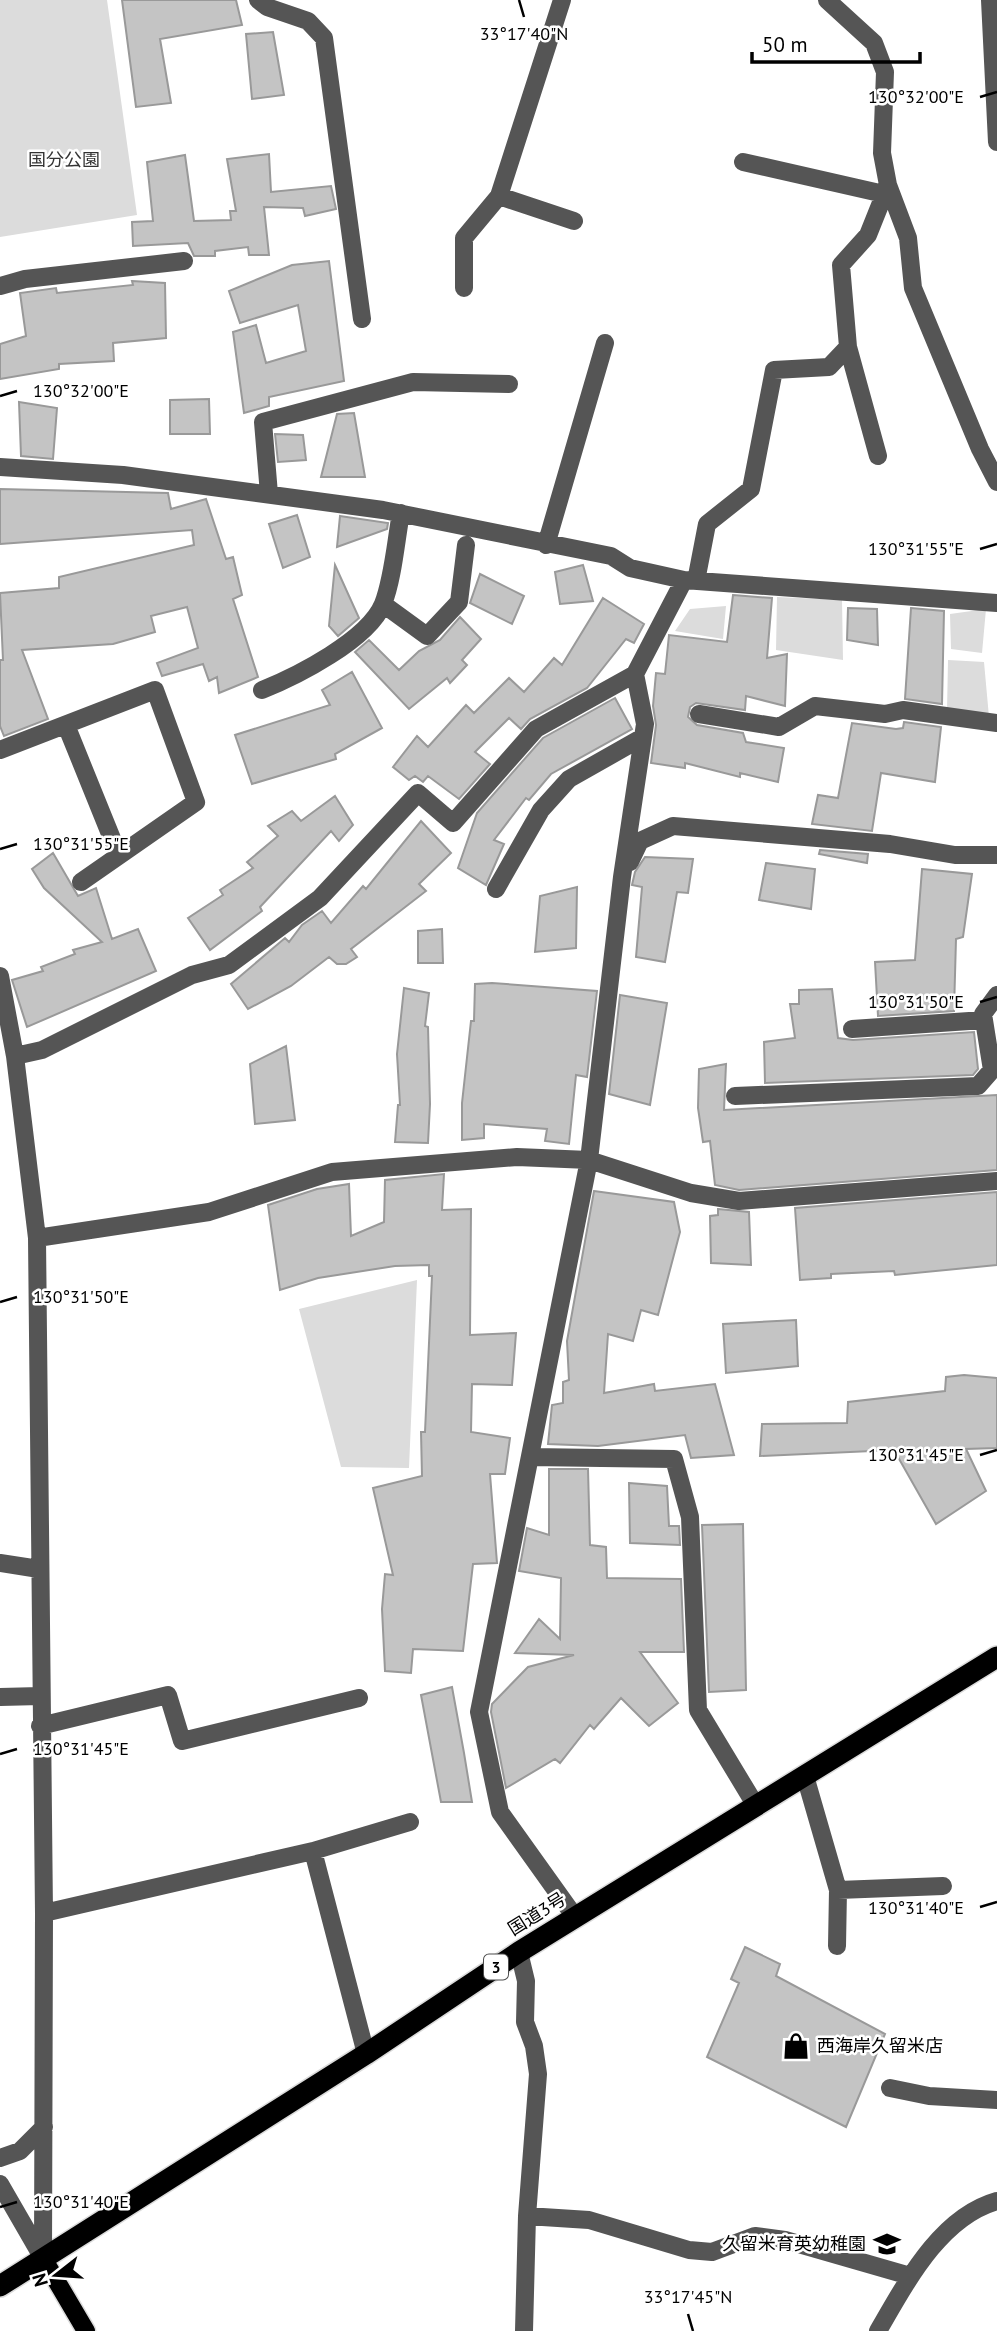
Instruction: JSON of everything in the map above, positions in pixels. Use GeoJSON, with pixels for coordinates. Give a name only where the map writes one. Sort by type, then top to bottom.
{"type":"FeatureCollection","features":[{"type":"Feature","properties":{"kind":"highway","name":"国道3号"},"geometry":{"type":"LineString","coordinates":[[0,2286],[366,2054],[519,1952],[997,1657]]}},
{"type":"Feature","properties":{"kind":"main road"},"geometry":{"type":"LineString","coordinates":[[43,2258],[86,2331]]}},
{"type":"Feature","properties":{"kind":"street"},"geometry":{"type":"LineString","coordinates":[[258,0],[267,7],[308,21],[324,38],[362,319]]}},
{"type":"Feature","properties":{"kind":"street"},"geometry":{"type":"LineString","coordinates":[[464,288],[464,237],[499,196],[562,0]]}},
{"type":"Feature","properties":{"kind":"street"},"geometry":{"type":"LineString","coordinates":[[827,0],[874,43],[885,72],[882,153],[886,189],[908,239],[913,288],[975,437],[997,482]]}},
{"type":"Feature","properties":{"kind":"street"},"geometry":{"type":"LineString","coordinates":[[990,0],[997,142]]}},
{"type":"Feature","properties":{"kind":"street"},"geometry":{"type":"LineString","coordinates":[[743,162],[886,189]]}},
{"type":"Feature","properties":{"kind":"street"},"geometry":{"type":"LineString","coordinates":[[878,456],[848,347],[841,265],[868,234],[886,189]]}},
{"type":"Feature","properties":{"kind":"street"},"geometry":{"type":"LineString","coordinates":[[499,196],[574,221]]}},
{"type":"Feature","properties":{"kind":"street"},"geometry":{"type":"LineString","coordinates":[[0,286],[25,279],[184,261]]}},
{"type":"Feature","properties":{"kind":"street"},"geometry":{"type":"LineString","coordinates":[[547,545],[605,343]]}},
{"type":"Feature","properties":{"kind":"street"},"geometry":{"type":"LineString","coordinates":[[15,1056],[42,1050],[192,975],[229,965],[320,898],[418,793],[453,823],[536,729],[635,674],[690,581],[707,524],[751,489],[774,370],[829,367],[848,347]]}},
{"type":"Feature","properties":{"kind":"street"},"geometry":{"type":"LineString","coordinates":[[268,494],[263,422],[413,382],[509,384]]}},
{"type":"Feature","properties":{"kind":"street"},"geometry":{"type":"LineString","coordinates":[[0,467],[123,475],[401,513],[611,556],[630,568],[690,581],[997,603]]}},
{"type":"Feature","properties":{"kind":"street"},"geometry":{"type":"LineString","coordinates":[[262,690],[292,678],[367,628],[383,604],[401,513]]}},
{"type":"Feature","properties":{"kind":"street"},"geometry":{"type":"LineString","coordinates":[[383,604],[427,636],[459,602],[466,545]]}},
{"type":"Feature","properties":{"kind":"street"},"geometry":{"type":"LineString","coordinates":[[575,1917],[500,1812],[479,1712],[589,1160],[622,877],[645,724],[635,674]]}},
{"type":"Feature","properties":{"kind":"street"},"geometry":{"type":"LineString","coordinates":[[0,750],[155,690],[196,802],[82,882]]}},
{"type":"Feature","properties":{"kind":"street"},"geometry":{"type":"LineString","coordinates":[[699,714],[779,727],[815,706],[885,713],[903,710],[997,723]]}},
{"type":"Feature","properties":{"kind":"street"},"geometry":{"type":"LineString","coordinates":[[66,724],[119,856]]}},
{"type":"Feature","properties":{"kind":"street"},"geometry":{"type":"LineString","coordinates":[[496,889],[541,810],[569,779],[643,737]]}},
{"type":"Feature","properties":{"kind":"street"},"geometry":{"type":"LineString","coordinates":[[622,877],[640,841],[673,826],[890,844],[955,855],[997,855]]}},
{"type":"Feature","properties":{"kind":"street"},"geometry":{"type":"LineString","coordinates":[[1,982],[15,1056],[37,1237],[44,1913],[43,2258]]}},
{"type":"Feature","properties":{"kind":"street"},"geometry":{"type":"LineString","coordinates":[[735,1096],[978,1086],[992,1070],[983,1014],[997,996]]}},
{"type":"Feature","properties":{"kind":"street"},"geometry":{"type":"LineString","coordinates":[[852,1030],[984,1020]]}},
{"type":"Feature","properties":{"kind":"street"},"geometry":{"type":"LineString","coordinates":[[37,1237],[209,1212],[332,1172],[517,1157],[589,1160],[691,1193],[739,1201],[997,1181]]}},
{"type":"Feature","properties":{"kind":"street"},"geometry":{"type":"LineString","coordinates":[[530,1457],[674,1459],[690,1517],[698,1710],[756,1806]]}},
{"type":"Feature","properties":{"kind":"street"},"geometry":{"type":"LineString","coordinates":[[0,1563],[39,1569]]}},
{"type":"Feature","properties":{"kind":"street"},"geometry":{"type":"LineString","coordinates":[[40,1726],[168,1695],[182,1741],[359,1698]]}},
{"type":"Feature","properties":{"kind":"street"},"geometry":{"type":"LineString","coordinates":[[0,1697],[40,1696]]}},
{"type":"Feature","properties":{"kind":"street"},"geometry":{"type":"LineString","coordinates":[[805,1776],[838,1890],[837,1946]]}},
{"type":"Feature","properties":{"kind":"street"},"geometry":{"type":"LineString","coordinates":[[44,1913],[313,1851],[410,1822]]}},
{"type":"Feature","properties":{"kind":"street"},"geometry":{"type":"LineString","coordinates":[[313,1851],[366,2054]]}},
{"type":"Feature","properties":{"kind":"street"},"geometry":{"type":"LineString","coordinates":[[838,1890],[943,1886]]}},
{"type":"Feature","properties":{"kind":"street"},"geometry":{"type":"LineString","coordinates":[[519,1952],[526,1980],[525,2022],[534,2046],[538,2074],[527,2216],[524,2331]]}},
{"type":"Feature","properties":{"kind":"street"},"geometry":{"type":"LineString","coordinates":[[890,2088],[929,2096],[997,2100]]}},
{"type":"Feature","properties":{"kind":"street"},"geometry":{"type":"LineString","coordinates":[[0,2158],[20,2151],[44,2127]]}},
{"type":"Feature","properties":{"kind":"street"},"geometry":{"type":"LineString","coordinates":[[0,2185],[43,2258]]}},
{"type":"Feature","properties":{"kind":"street"},"geometry":{"type":"LineString","coordinates":[[878,2331],[910,2276],[953,2225],[984,2204],[997,2200]]}},
{"type":"Feature","properties":{"kind":"street"},"geometry":{"type":"LineString","coordinates":[[527,2216],[589,2220],[689,2250],[712,2252],[755,2236],[785,2240],[910,2276]]}},
{"type":"Feature","properties":{"kind":"green space","name":"国分公園"},"geometry":{"type":"Polygon","coordinates":[[[0,0],[107,0],[137,215],[0,237],[0,0]]]}},
{"type":"Feature","properties":{"kind":"green space"},"geometry":{"type":"Polygon","coordinates":[[[777,597],[842,600],[843,660],[776,650],[777,597]]]}},
{"type":"Feature","properties":{"kind":"green space"},"geometry":{"type":"Polygon","coordinates":[[[726,606],[723,639],[675,631],[690,609],[726,606]]]}},
{"type":"Feature","properties":{"kind":"green space"},"geometry":{"type":"Polygon","coordinates":[[[986,609],[982,653],[951,649],[950,614],[986,609]]]}},
{"type":"Feature","properties":{"kind":"green space"},"geometry":{"type":"Polygon","coordinates":[[[948,660],[984,662],[989,717],[947,711],[948,660]]]}},
{"type":"Feature","properties":{"kind":"green space"},"geometry":{"type":"Polygon","coordinates":[[[417,1280],[409,1468],[341,1467],[299,1309],[417,1280]]]}},
{"type":"Feature","properties":{"kind":"building"},"geometry":{"type":"Polygon","coordinates":[[[122,0],[236,0],[242,25],[160,39],[171,103],[136,107],[122,0]]]}},
{"type":"Feature","properties":{"kind":"building"},"geometry":{"type":"Polygon","coordinates":[[[273,32],[284,95],[252,99],[246,34],[273,32]]]}},
{"type":"Feature","properties":{"kind":"building"},"geometry":{"type":"Polygon","coordinates":[[[269,154],[271,192],[331,186],[336,209],[305,216],[303,208],[264,207],[269,255],[249,255],[248,247],[215,251],[215,256],[194,256],[188,243],[133,246],[132,222],[153,221],[147,162],[185,155],[194,221],[231,220],[230,211],[236,211],[227,159],[269,154]]]}},
{"type":"Feature","properties":{"kind":"building"},"geometry":{"type":"Polygon","coordinates":[[[329,261],[344,381],[269,397],[269,406],[244,413],[233,332],[256,325],[266,363],[306,351],[298,305],[240,323],[229,291],[292,265],[329,261]]]}},
{"type":"Feature","properties":{"kind":"building"},"geometry":{"type":"Polygon","coordinates":[[[132,281],[165,283],[166,338],[113,343],[114,361],[59,364],[59,369],[0,379],[0,344],[26,336],[20,293],[56,288],[57,293],[133,285],[132,281]]]}},
{"type":"Feature","properties":{"kind":"building"},"geometry":{"type":"Polygon","coordinates":[[[209,399],[210,434],[170,434],[170,400],[209,399]]]}},
{"type":"Feature","properties":{"kind":"building"},"geometry":{"type":"Polygon","coordinates":[[[19,402],[57,408],[53,459],[21,456],[19,402]]]}},
{"type":"Feature","properties":{"kind":"building"},"geometry":{"type":"Polygon","coordinates":[[[354,413],[365,477],[321,477],[337,414],[354,413]]]}},
{"type":"Feature","properties":{"kind":"building"},"geometry":{"type":"Polygon","coordinates":[[[275,434],[303,435],[306,460],[278,462],[275,434]]]}},
{"type":"Feature","properties":{"kind":"building"},"geometry":{"type":"Polygon","coordinates":[[[0,489],[168,493],[171,509],[206,499],[226,559],[233,557],[242,595],[233,599],[258,677],[219,693],[217,677],[209,681],[203,664],[162,676],[157,663],[198,648],[187,607],[151,616],[155,632],[113,644],[22,650],[48,719],[4,736],[0,726],[0,660],[3,660],[0,593],[59,588],[59,577],[194,545],[192,530],[0,544],[0,489]]]}},
{"type":"Feature","properties":{"kind":"building"},"geometry":{"type":"Polygon","coordinates":[[[297,515],[310,557],[283,568],[269,524],[297,515]]]}},
{"type":"Feature","properties":{"kind":"building"},"geometry":{"type":"Polygon","coordinates":[[[340,516],[388,523],[387,529],[337,547],[340,516]]]}},
{"type":"Feature","properties":{"kind":"building"},"geometry":{"type":"Polygon","coordinates":[[[335,565],[359,618],[338,636],[329,626],[335,565]]]}},
{"type":"Feature","properties":{"kind":"building"},"geometry":{"type":"Polygon","coordinates":[[[583,565],[593,601],[560,604],[555,572],[583,565]]]}},
{"type":"Feature","properties":{"kind":"building"},"geometry":{"type":"Polygon","coordinates":[[[480,574],[524,596],[512,624],[470,603],[480,574]]]}},
{"type":"Feature","properties":{"kind":"building"},"geometry":{"type":"Polygon","coordinates":[[[733,595],[772,598],[767,658],[787,654],[785,706],[746,696],[745,710],[696,703],[690,707],[688,717],[697,725],[743,733],[746,742],[784,748],[778,782],[740,773],[740,777],[685,763],[685,768],[651,763],[656,725],[653,706],[656,673],[665,674],[669,635],[727,642],[733,595]]]}},
{"type":"Feature","properties":{"kind":"building"},"geometry":{"type":"Polygon","coordinates":[[[603,598],[644,624],[634,643],[626,639],[587,688],[530,719],[521,729],[509,718],[475,752],[490,764],[459,799],[428,776],[423,782],[415,776],[409,780],[393,767],[417,736],[428,747],[466,705],[474,713],[509,678],[524,692],[554,658],[562,665],[603,598]]]}},
{"type":"Feature","properties":{"kind":"building"},"geometry":{"type":"Polygon","coordinates":[[[848,608],[877,609],[878,645],[847,640],[848,608]]]}},
{"type":"Feature","properties":{"kind":"building"},"geometry":{"type":"Polygon","coordinates":[[[911,608],[944,611],[942,704],[905,699],[911,608]]]}},
{"type":"Feature","properties":{"kind":"building"},"geometry":{"type":"Polygon","coordinates":[[[460,617],[481,639],[462,660],[467,665],[450,683],[447,678],[409,709],[355,652],[369,640],[399,670],[419,651],[440,640],[460,617]]]}},
{"type":"Feature","properties":{"kind":"building"},"geometry":{"type":"Polygon","coordinates":[[[352,672],[382,728],[335,754],[336,759],[252,784],[235,735],[330,705],[322,690],[352,672]]]}},
{"type":"Feature","properties":{"kind":"building"},"geometry":{"type":"Polygon","coordinates":[[[615,698],[632,729],[551,774],[529,800],[526,798],[494,840],[504,844],[486,885],[458,868],[477,813],[543,738],[615,698]]]}},
{"type":"Feature","properties":{"kind":"building"},"geometry":{"type":"Polygon","coordinates":[[[904,722],[941,727],[935,782],[881,773],[872,831],[812,824],[818,795],[838,798],[852,723],[896,729],[903,728],[904,722]]]}},
{"type":"Feature","properties":{"kind":"building"},"geometry":{"type":"Polygon","coordinates":[[[335,796],[353,825],[339,841],[331,831],[260,907],[262,911],[210,950],[188,918],[223,895],[220,890],[253,868],[247,862],[278,836],[268,826],[292,811],[301,821],[335,796]]]}},
{"type":"Feature","properties":{"kind":"building"},"geometry":{"type":"Polygon","coordinates":[[[421,821],[451,853],[419,884],[426,891],[351,949],[357,957],[346,964],[337,964],[329,957],[291,986],[248,1009],[231,984],[285,938],[289,942],[302,925],[322,911],[331,923],[363,886],[366,889],[421,821]]]}},
{"type":"Feature","properties":{"kind":"building"},"geometry":{"type":"Polygon","coordinates":[[[820,850],[868,854],[867,863],[819,854],[820,850]]]}},
{"type":"Feature","properties":{"kind":"building"},"geometry":{"type":"Polygon","coordinates":[[[53,853],[78,896],[96,888],[112,939],[138,929],[156,971],[27,1027],[12,980],[43,971],[41,967],[75,954],[73,950],[102,942],[44,888],[32,869],[53,853]]]}},
{"type":"Feature","properties":{"kind":"building"},"geometry":{"type":"Polygon","coordinates":[[[645,857],[693,859],[688,893],[677,892],[665,962],[636,957],[642,887],[632,885],[635,872],[645,857]]]}},
{"type":"Feature","properties":{"kind":"building"},"geometry":{"type":"Polygon","coordinates":[[[766,863],[815,869],[811,909],[759,900],[766,863]]]}},
{"type":"Feature","properties":{"kind":"building"},"geometry":{"type":"Polygon","coordinates":[[[922,869],[972,874],[963,937],[956,939],[954,1011],[878,1016],[875,962],[915,960],[922,869]]]}},
{"type":"Feature","properties":{"kind":"building"},"geometry":{"type":"Polygon","coordinates":[[[577,887],[576,948],[535,952],[540,896],[577,887]]]}},
{"type":"Feature","properties":{"kind":"building"},"geometry":{"type":"Polygon","coordinates":[[[442,929],[443,963],[418,963],[418,931],[442,929]]]}},
{"type":"Feature","properties":{"kind":"building"},"geometry":{"type":"Polygon","coordinates":[[[475,984],[597,991],[587,1077],[576,1075],[569,1144],[545,1141],[547,1129],[484,1124],[484,1138],[462,1140],[462,1103],[471,1021],[474,1021],[475,984]]]}},
{"type":"Feature","properties":{"kind":"building"},"geometry":{"type":"Polygon","coordinates":[[[404,988],[429,993],[425,1026],[428,1027],[430,1104],[428,1143],[395,1142],[400,1105],[397,1054],[404,988]]]}},
{"type":"Feature","properties":{"kind":"building"},"geometry":{"type":"Polygon","coordinates":[[[832,989],[838,1038],[853,1040],[974,1032],[978,1069],[973,1075],[765,1083],[764,1042],[795,1038],[790,1004],[799,1004],[799,990],[832,989]]]}},
{"type":"Feature","properties":{"kind":"building"},"geometry":{"type":"Polygon","coordinates":[[[620,995],[667,1003],[650,1105],[609,1094],[620,995]]]}},
{"type":"Feature","properties":{"kind":"building"},"geometry":{"type":"Polygon","coordinates":[[[286,1046],[295,1120],[255,1124],[250,1064],[286,1046]]]}},
{"type":"Feature","properties":{"kind":"building"},"geometry":{"type":"Polygon","coordinates":[[[726,1064],[724,1110],[997,1095],[997,1170],[739,1190],[715,1185],[710,1141],[703,1142],[698,1108],[699,1069],[726,1064]]]}},
{"type":"Feature","properties":{"kind":"building"},"geometry":{"type":"Polygon","coordinates":[[[444,1174],[442,1210],[471,1209],[470,1335],[516,1333],[512,1385],[472,1384],[471,1432],[510,1438],[505,1474],[490,1474],[497,1563],[473,1564],[463,1651],[413,1649],[411,1673],[385,1671],[382,1609],[385,1574],[393,1575],[373,1488],[422,1476],[421,1432],[425,1432],[432,1276],[429,1276],[429,1265],[395,1266],[318,1278],[280,1290],[268,1205],[317,1189],[349,1184],[351,1236],[384,1222],[385,1180],[444,1174]]]}},
{"type":"Feature","properties":{"kind":"building"},"geometry":{"type":"Polygon","coordinates":[[[594,1191],[674,1202],[680,1232],[658,1315],[641,1310],[633,1341],[608,1334],[604,1393],[654,1384],[655,1391],[715,1384],[734,1455],[691,1458],[685,1435],[598,1446],[548,1444],[552,1405],[563,1403],[563,1382],[569,1380],[567,1341],[594,1191]]]}},
{"type":"Feature","properties":{"kind":"building"},"geometry":{"type":"Polygon","coordinates":[[[997,1192],[997,1265],[895,1275],[894,1271],[831,1274],[831,1278],[800,1280],[795,1208],[997,1192]]]}},
{"type":"Feature","properties":{"kind":"building"},"geometry":{"type":"Polygon","coordinates":[[[718,1209],[749,1212],[751,1265],[711,1263],[710,1216],[718,1215],[718,1209]]]}},
{"type":"Feature","properties":{"kind":"building"},"geometry":{"type":"Polygon","coordinates":[[[796,1320],[798,1366],[726,1373],[723,1324],[796,1320]]]}},
{"type":"Feature","properties":{"kind":"building"},"geometry":{"type":"Polygon","coordinates":[[[964,1375],[997,1378],[997,1448],[966,1449],[986,1491],[936,1524],[894,1450],[760,1456],[762,1424],[847,1423],[848,1402],[945,1391],[946,1377],[964,1375]]]}},
{"type":"Feature","properties":{"kind":"building"},"geometry":{"type":"Polygon","coordinates":[[[549,1469],[588,1469],[590,1545],[606,1547],[607,1578],[681,1579],[684,1652],[640,1652],[678,1703],[649,1726],[621,1698],[594,1729],[590,1725],[560,1763],[555,1759],[506,1788],[491,1712],[492,1704],[528,1667],[574,1655],[515,1653],[539,1619],[560,1639],[561,1578],[519,1571],[527,1528],[549,1535],[549,1469]]]}},
{"type":"Feature","properties":{"kind":"building"},"geometry":{"type":"Polygon","coordinates":[[[629,1483],[667,1486],[669,1526],[679,1526],[680,1545],[630,1543],[629,1483]]]}},
{"type":"Feature","properties":{"kind":"building"},"geometry":{"type":"Polygon","coordinates":[[[743,1524],[746,1690],[709,1692],[702,1525],[743,1524]]]}},
{"type":"Feature","properties":{"kind":"building"},"geometry":{"type":"Polygon","coordinates":[[[452,1687],[472,1802],[441,1802],[421,1695],[452,1687]]]}},
{"type":"Feature","properties":{"kind":"building","name":"西海岸久留米店"},"geometry":{"type":"Polygon","coordinates":[[[745,1947],[780,1964],[776,1976],[885,2034],[846,2127],[707,2057],[739,1983],[731,1979],[745,1947]]]}},
{"type":"Feature","properties":{"kind":"place","name":"西海岸久留米店"},"geometry":{"type":"Point","coordinates":[796,2046]}},
{"type":"Feature","properties":{"kind":"place","name":"久留米育英幼稚園"},"geometry":{"type":"Point","coordinates":[887,2244]}}]}
